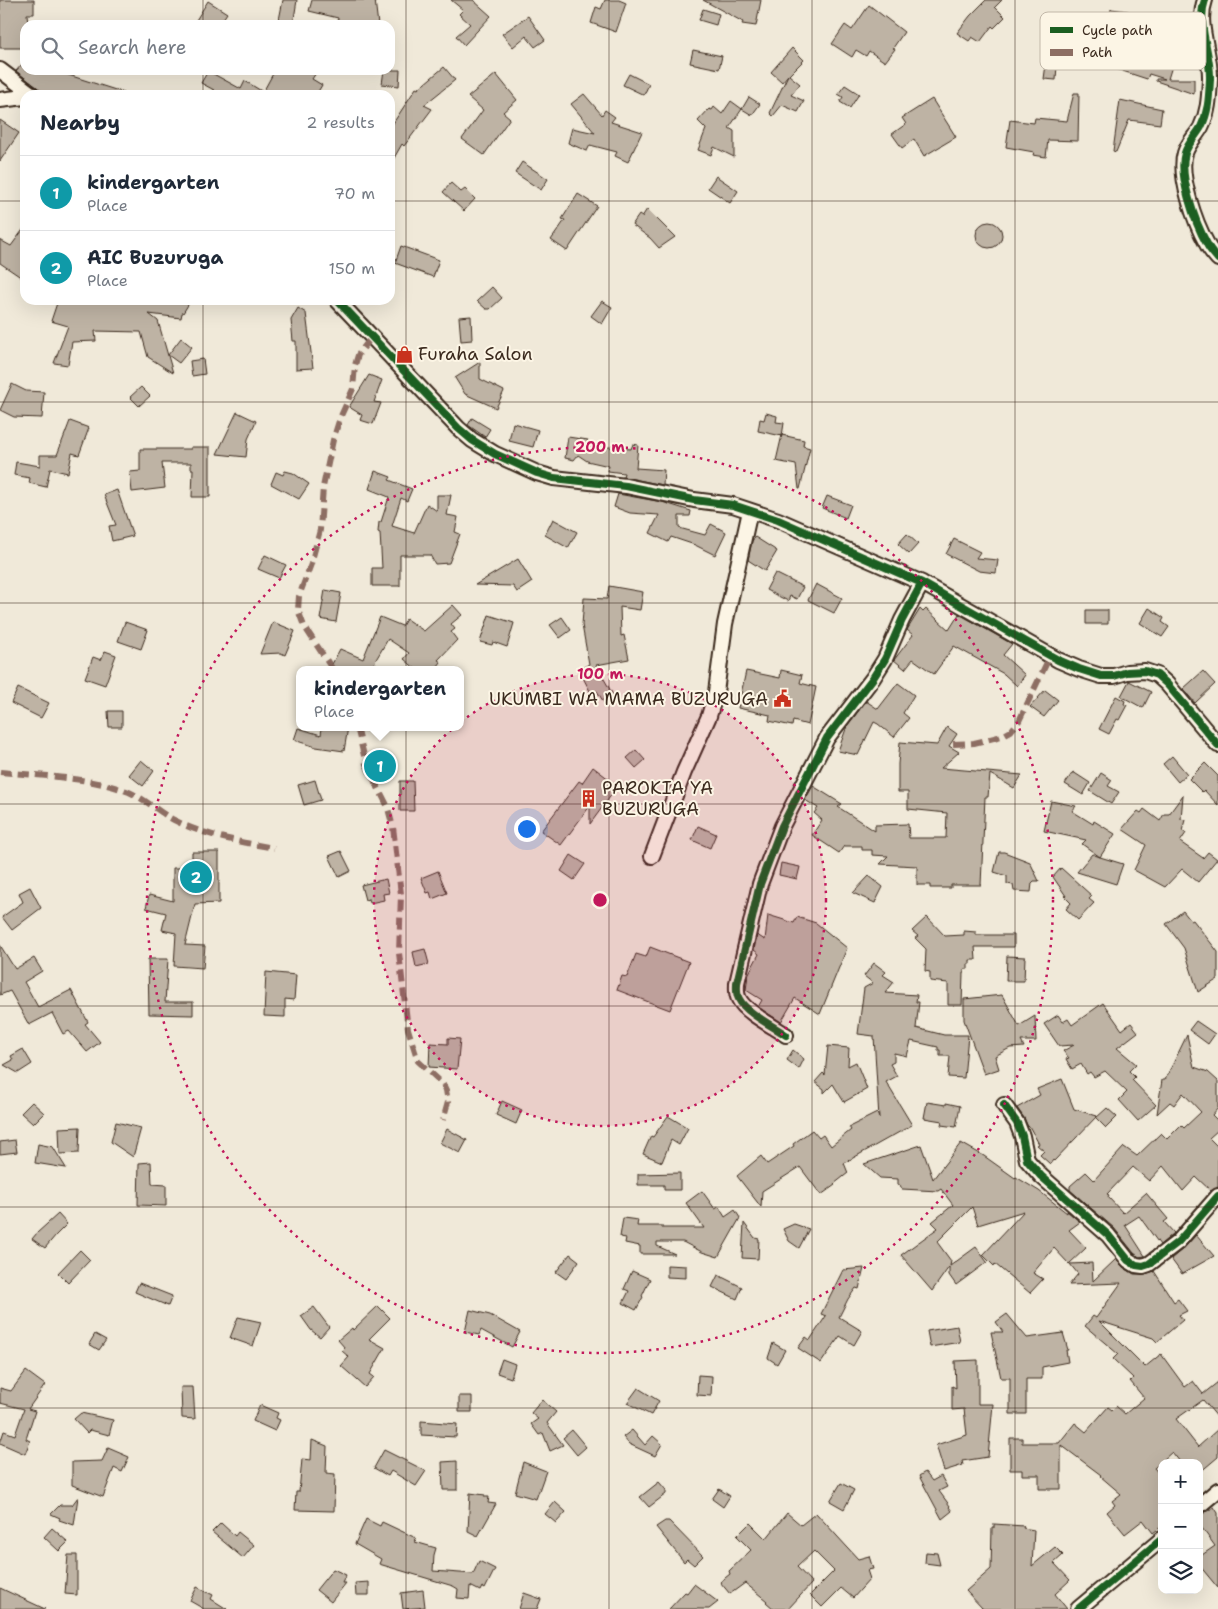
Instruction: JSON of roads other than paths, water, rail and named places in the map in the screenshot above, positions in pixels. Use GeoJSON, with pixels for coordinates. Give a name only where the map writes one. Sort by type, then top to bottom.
{"type":"FeatureCollection","features":[{"type":"Feature","properties":{"kind":"street"},"geometry":{"type":"LineString","coordinates":[[1206,44],[1210,69],[1207,112],[1200,129],[1185,152],[1182,165],[1184,183],[1192,210],[1207,244],[1218,259]]}},
{"type":"Feature","properties":{"kind":"street"},"geometry":{"type":"LineString","coordinates":[[0,70],[26,90]]}},
{"type":"Feature","properties":{"kind":"street"},"geometry":{"type":"LineString","coordinates":[[0,100],[20,98]]}},
{"type":"Feature","properties":{"kind":"street"},"geometry":{"type":"LineString","coordinates":[[342,305],[458,428],[472,440],[495,454],[537,473],[554,478],[626,486],[694,500],[732,505],[778,520],[922,584],[1050,656],[1079,669],[1101,676],[1145,671],[1157,675],[1167,684],[1218,745]]}},
{"type":"Feature","properties":{"kind":"street"},"geometry":{"type":"LineString","coordinates":[[652,856],[684,772],[709,716],[716,692],[725,624],[750,511]]}},
{"type":"Feature","properties":{"kind":"street"},"geometry":{"type":"LineString","coordinates":[[786,1035],[745,1007],[738,999],[737,983],[760,884],[782,826],[828,738],[885,659],[902,620],[922,584]]}},
{"type":"Feature","properties":{"kind":"street"},"geometry":{"type":"LineString","coordinates":[[1004,1105],[1020,1129],[1027,1160],[1041,1176],[1108,1236],[1128,1260],[1136,1265],[1143,1266],[1149,1264],[1178,1242],[1218,1196]]}},
{"type":"Feature","properties":{"kind":"street"},"geometry":{"type":"LineString","coordinates":[[1201,1504],[1218,1490]]}},
{"type":"Feature","properties":{"kind":"street"},"geometry":{"type":"LineString","coordinates":[[1078,1609],[1158,1542]]}},
{"type":"Feature","properties":{"kind":"place","name":"Furaha Salon"},"geometry":{"type":"Point","coordinates":[404,354]}},
{"type":"Feature","properties":{"kind":"place","name":"UKUMBI WA MAMA BUZURUGA"},"geometry":{"type":"Point","coordinates":[782,699]}},
{"type":"Feature","properties":{"kind":"place","name":"kindergarten"},"geometry":{"type":"Point","coordinates":[380,766]}},
{"type":"Feature","properties":{"kind":"place","name":"PAROKIA YA BUZURUGA"},"geometry":{"type":"Point","coordinates":[588,798]}},
{"type":"Feature","properties":{"kind":"place","name":"AIC Buzuruga"},"geometry":{"type":"Point","coordinates":[196,877]}}]}
